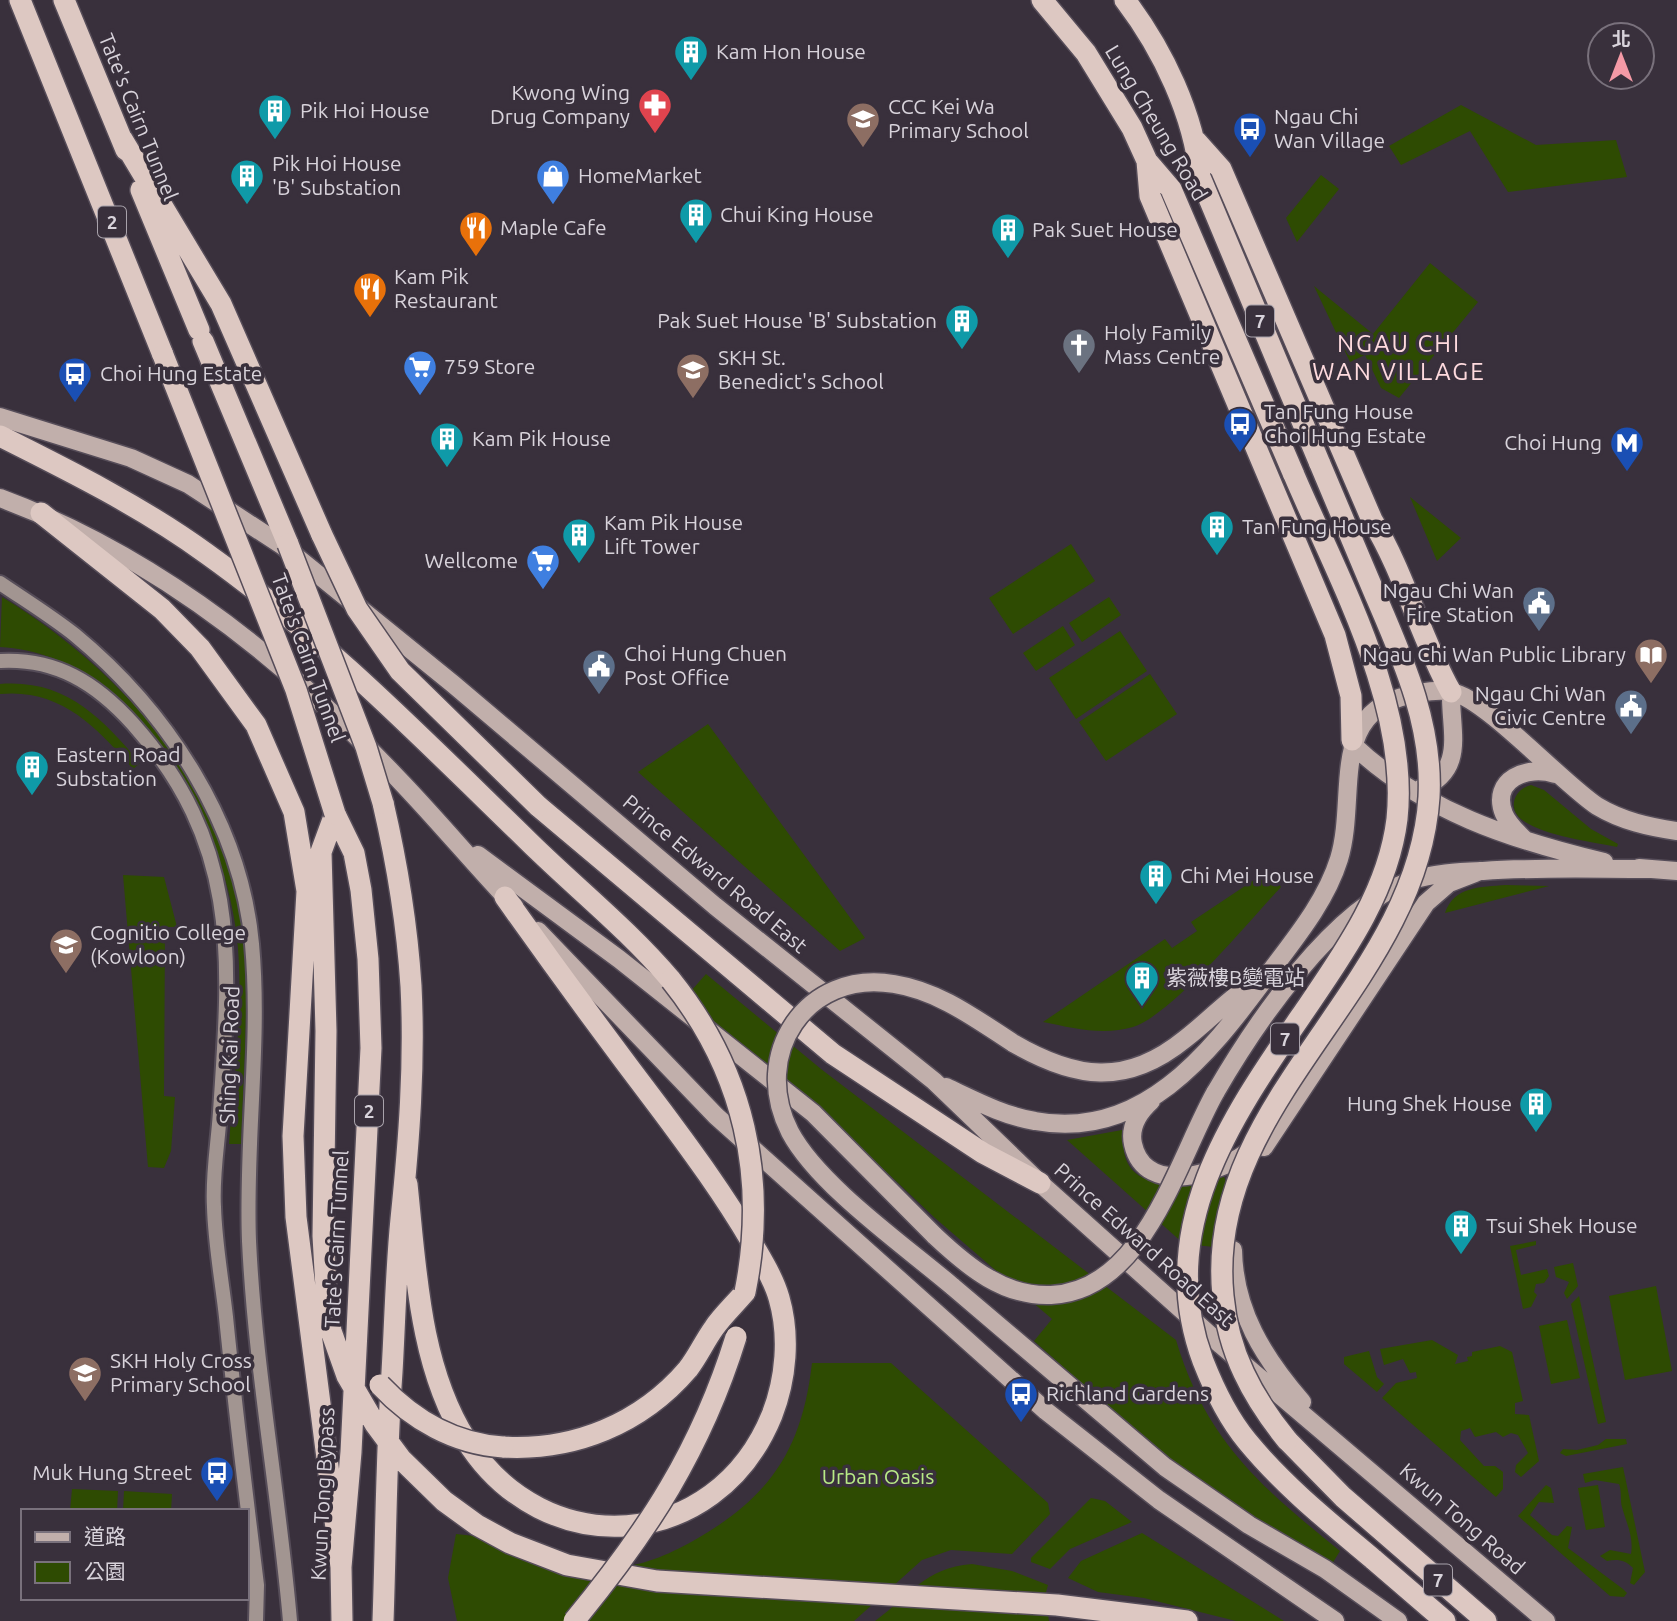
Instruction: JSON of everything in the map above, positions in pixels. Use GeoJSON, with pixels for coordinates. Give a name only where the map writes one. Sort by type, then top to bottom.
{"type":"FeatureCollection","features":[{"type":"Feature","properties":{"kind":"highway","name":"Tate's Cairn Tunnel"},"geometry":{"type":"LineString","coordinates":[[20,0],[105,205],[274,631],[310,728],[335,814],[354,853],[366,925],[370,1002],[370,1094],[360,1234],[355,1369]]}},
{"type":"Feature","properties":{"kind":"highway","name":"Tate's Cairn Tunnel"},"geometry":{"type":"LineString","coordinates":[[64,0],[299,571],[366,747],[383,803],[403,907],[411,987],[412,1065],[407,1184],[401,1218],[392,1373],[384,1535],[383,1621]]}},
{"type":"Feature","properties":{"kind":"highway","name":"Lung Cheung Road"},"geometry":{"type":"LineString","coordinates":[[1042,0],[1098,71],[1147,161],[1171,189],[1294,475],[1378,680],[1395,750],[1397,819],[1384,873],[1359,927],[1255,1082],[1210,1167],[1191,1233],[1189,1296],[1200,1353],[1233,1422],[1276,1472],[1445,1621]]}},
{"type":"Feature","properties":{"kind":"highway","name":"Lung Cheung Road"},"geometry":{"type":"LineString","coordinates":[[1125,0],[1168,72],[1196,141],[1200,177],[1415,694],[1427,747],[1429,797],[1422,846],[1397,916],[1373,960],[1271,1112],[1240,1174],[1226,1218],[1221,1282],[1230,1337],[1253,1394],[1287,1440],[1343,1497],[1486,1621]]}},
{"type":"Feature","properties":{"kind":"highway"},"geometry":{"type":"LineString","coordinates":[[122,139],[221,304],[337,568],[363,620],[384,650],[429,702],[538,806],[833,1054],[983,1153],[1040,1183]]}},
{"type":"Feature","properties":{"kind":"highway"},"geometry":{"type":"LineString","coordinates":[[1196,141],[1222,169],[1371,520],[1385,542],[1430,651],[1451,692]]}},
{"type":"Feature","properties":{"kind":"highway"},"geometry":{"type":"LineString","coordinates":[[1147,161],[1150,196],[1307,562],[1339,646],[1351,696],[1352,742]]}},
{"type":"Feature","properties":{"kind":"highway"},"geometry":{"type":"LineString","coordinates":[[0,436],[160,523],[206,552],[318,641],[638,941],[694,1008],[709,1033],[737,1095],[753,1168],[755,1226],[736,1337],[721,1384],[690,1456],[643,1534],[574,1621]]}},
{"type":"Feature","properties":{"kind":"highway"},"geometry":{"type":"LineString","coordinates":[[41,513],[184,629],[235,692],[256,725],[294,812],[307,891],[293,1136],[296,1217],[341,1567]]}},
{"type":"Feature","properties":{"kind":"highway"},"geometry":{"type":"LineString","coordinates":[[335,814],[321,852],[326,1017],[323,1236],[331,1331],[347,1376],[363,1405],[395,1450],[431,1489],[461,1514],[510,1543],[588,1570],[657,1581],[1068,1606],[1187,1621]]}},
{"type":"Feature","properties":{"kind":"highway"},"geometry":{"type":"LineString","coordinates":[[407,1184],[420,1296],[439,1381],[465,1439],[508,1489],[538,1508],[589,1525],[641,1525],[694,1506],[732,1480],[758,1444],[782,1381],[785,1340],[777,1293],[728,1199],[580,1004],[505,897]]}},
{"type":"Feature","properties":{"kind":"highway"},"geometry":{"type":"LineString","coordinates":[[323,1236],[343,1319],[362,1359],[380,1385],[404,1408],[428,1424],[470,1442],[492,1447],[536,1448],[569,1443],[596,1435],[637,1413],[659,1397],[688,1369],[714,1328],[745,1292]]}},
{"type":"Feature","properties":{"kind":"highway","name":"Kwun Tong Bypass"},"geometry":{"type":"LineString","coordinates":[[342,1621],[341,1567],[355,1369]]}},
{"type":"Feature","properties":{"kind":"main road","name":"Prince Edward Road East"},"geometry":{"type":"LineString","coordinates":[[0,417],[131,458],[188,484],[283,546],[409,648],[715,906],[934,1082],[1040,1183],[1221,1345],[1348,1451]]}},
{"type":"Feature","properties":{"kind":"main road"},"geometry":{"type":"LineString","coordinates":[[0,498],[41,513],[126,557],[242,634],[296,678],[349,729],[505,897],[716,1116],[1046,1411],[1160,1500],[1335,1621]]}},
{"type":"Feature","properties":{"kind":"main road","name":"Shing Kai Road"},"geometry":{"type":"LineString","coordinates":[[0,583],[76,636],[147,708],[201,786],[236,867],[249,922],[253,976],[248,1154],[252,1281],[290,1621]]}},
{"type":"Feature","properties":{"kind":"main road","name":"Shing Kai Road"},"geometry":{"type":"LineString","coordinates":[[0,661],[38,662],[72,673],[102,694],[123,714],[161,759],[191,809],[221,891],[227,995],[214,1205],[257,1585],[256,1621]]}},
{"type":"Feature","properties":{"kind":"main road"},"geometry":{"type":"LineString","coordinates":[[1413,792],[1435,783],[1446,771],[1452,756],[1451,692]]}},
{"type":"Feature","properties":{"kind":"main road"},"geometry":{"type":"LineString","coordinates":[[1277,1124],[1250,1150],[1226,1165],[1187,1176],[1161,1175],[1140,1162],[1131,1138],[1137,1117],[1224,1035],[1314,910],[1339,858],[1348,802],[1352,742],[1374,710],[1391,700],[1411,694],[1451,692],[1481,708],[1558,774],[1615,816],[1635,823],[1677,831]]}},
{"type":"Feature","properties":{"kind":"main road"},"geometry":{"type":"LineString","coordinates":[[1352,742],[1413,792],[1460,818],[1525,841],[1590,858],[1648,869]]}},
{"type":"Feature","properties":{"kind":"main road"},"geometry":{"type":"LineString","coordinates":[[1525,841],[1505,818],[1502,797],[1506,787],[1523,771],[1543,770],[1558,774]]}},
{"type":"Feature","properties":{"kind":"main road"},"geometry":{"type":"LineString","coordinates":[[447,832],[619,959],[813,1113],[966,1264],[995,1282],[1021,1293],[1063,1294],[1101,1280],[1135,1247],[1160,1205],[1203,1114],[1242,1049],[1298,973],[1361,909],[1411,881],[1480,871],[1677,871]]}},
{"type":"Feature","properties":{"kind":"main road"},"geometry":{"type":"LineString","coordinates":[[1348,1451],[1294,1392],[1266,1356],[1248,1321],[1237,1288],[1233,1247],[1237,1211],[1256,1162],[1277,1124],[1426,903],[1449,883],[1480,871]]}},
{"type":"Feature","properties":{"kind":"main road"},"geometry":{"type":"LineString","coordinates":[[1269,973],[1233,995],[1197,1029],[1161,1057],[1133,1069],[1100,1073],[1082,1071],[1045,1060],[930,994],[897,984],[871,982],[846,986],[819,999],[798,1017],[783,1044],[776,1075],[779,1105],[791,1134],[813,1164],[1085,1399],[1201,1494],[1325,1569],[1398,1621]]}},
{"type":"Feature","properties":{"kind":"main road"},"geometry":{"type":"LineString","coordinates":[[934,1082],[1009,1114],[1045,1123],[1084,1121],[1108,1116],[1162,1092]]}},
{"type":"Feature","properties":{"kind":"main road","name":"Kwun Tong Road"},"geometry":{"type":"LineString","coordinates":[[1348,1451],[1546,1621]]}},
{"type":"Feature","properties":{"kind":"green space"},"geometry":{"type":"Polygon","coordinates":[[[1461,105],[1536,145],[1616,140],[1627,177],[1508,192],[1470,131],[1401,165],[1389,146],[1461,105]]]}},
{"type":"Feature","properties":{"kind":"green space"},"geometry":{"type":"Polygon","coordinates":[[[1321,175],[1339,189],[1297,242],[1286,218],[1321,175]]]}},
{"type":"Feature","properties":{"kind":"green space"},"geometry":{"type":"Polygon","coordinates":[[[1430,263],[1478,302],[1399,398],[1381,388],[1365,355],[1350,362],[1314,286],[1373,334],[1430,263]]]}},
{"type":"Feature","properties":{"kind":"green space"},"geometry":{"type":"Polygon","coordinates":[[[1410,497],[1461,538],[1437,561],[1410,497]]]}},
{"type":"Feature","properties":{"kind":"green space"},"geometry":{"type":"Polygon","coordinates":[[[1071,544],[1095,581],[1013,634],[989,598],[1071,544]]]}},
{"type":"Feature","properties":{"kind":"green space"},"geometry":{"type":"Polygon","coordinates":[[[2,597],[91,662],[131,701],[166,744],[196,790],[219,839],[236,891],[244,947],[246,1021],[241,1144],[229,1144],[239,1021],[238,948],[231,900],[216,850],[195,801],[167,754],[133,713],[94,680],[49,657],[0,647],[2,597]]]}},
{"type":"Feature","properties":{"kind":"green space"},"geometry":{"type":"Polygon","coordinates":[[[1109,597],[1121,615],[1082,642],[1069,623],[1109,597]]]}},
{"type":"Feature","properties":{"kind":"green space"},"geometry":{"type":"Polygon","coordinates":[[[1063,626],[1075,645],[1036,671],[1023,653],[1063,626]]]}},
{"type":"Feature","properties":{"kind":"green space"},"geometry":{"type":"Polygon","coordinates":[[[1120,631],[1147,671],[1076,719],[1049,678],[1120,631]]]}},
{"type":"Feature","properties":{"kind":"green space"},"geometry":{"type":"Polygon","coordinates":[[[1150,674],[1177,714],[1106,761],[1079,722],[1150,674]]]}},
{"type":"Feature","properties":{"kind":"green space"},"geometry":{"type":"Polygon","coordinates":[[[0,684],[44,688],[80,704],[96,716],[140,763],[133,769],[91,725],[59,704],[41,697],[0,694],[0,684]]]}},
{"type":"Feature","properties":{"kind":"green space"},"geometry":{"type":"Polygon","coordinates":[[[708,724],[865,938],[840,951],[638,772],[708,724]]]}},
{"type":"Feature","properties":{"kind":"green space"},"geometry":{"type":"Polygon","coordinates":[[[1531,785],[1544,790],[1591,829],[1618,844],[1617,847],[1553,834],[1521,819],[1514,809],[1515,799],[1521,790],[1531,785]]]}},
{"type":"Feature","properties":{"kind":"green space"},"geometry":{"type":"Polygon","coordinates":[[[1269,870],[1281,887],[1189,986],[1149,1019],[1133,1027],[1110,1031],[1043,1022],[1165,939],[1172,948],[1197,931],[1191,922],[1269,870]]]}},
{"type":"Feature","properties":{"kind":"green space"},"geometry":{"type":"Polygon","coordinates":[[[123,875],[164,877],[177,927],[165,927],[164,1096],[175,1097],[171,1151],[164,1168],[148,1167],[123,875]]]}},
{"type":"Feature","properties":{"kind":"green space"},"geometry":{"type":"Polygon","coordinates":[[[1506,885],[1549,886],[1445,913],[1449,904],[1462,893],[1506,885]]]}},
{"type":"Feature","properties":{"kind":"green space"},"geometry":{"type":"Polygon","coordinates":[[[706,974],[821,1069],[1176,1340],[1188,1375],[1220,1434],[1261,1483],[1340,1551],[1332,1564],[1252,1520],[1172,1463],[1034,1341],[1052,1319],[935,1218],[822,1111],[683,1000],[706,974]]]}},
{"type":"Feature","properties":{"kind":"green space"},"geometry":{"type":"Polygon","coordinates":[[[1125,1131],[1124,1152],[1130,1167],[1141,1176],[1155,1182],[1172,1184],[1224,1177],[1229,1188],[1215,1247],[1184,1244],[1067,1140],[1125,1131]]]}},
{"type":"Feature","properties":{"kind":"green space"},"geometry":{"type":"Polygon","coordinates":[[[1536,1241],[1536,1245],[1516,1250],[1521,1275],[1547,1269],[1549,1276],[1544,1283],[1536,1284],[1534,1292],[1537,1295],[1531,1307],[1523,1309],[1510,1246],[1536,1241]]]}},
{"type":"Feature","properties":{"kind":"green space"},"geometry":{"type":"Polygon","coordinates":[[[1573,1263],[1578,1286],[1567,1299],[1564,1293],[1569,1282],[1556,1277],[1554,1267],[1573,1263]]]}},
{"type":"Feature","properties":{"kind":"green space"},"geometry":{"type":"Polygon","coordinates":[[[1656,1286],[1672,1371],[1625,1380],[1609,1296],[1656,1286]]]}},
{"type":"Feature","properties":{"kind":"green space"},"geometry":{"type":"Polygon","coordinates":[[[1579,1296],[1606,1422],[1598,1424],[1571,1304],[1579,1296]]]}},
{"type":"Feature","properties":{"kind":"green space"},"geometry":{"type":"Polygon","coordinates":[[[1567,1320],[1580,1378],[1551,1384],[1539,1326],[1567,1320]]]}},
{"type":"Feature","properties":{"kind":"green space"},"geometry":{"type":"Polygon","coordinates":[[[1432,1340],[1458,1355],[1455,1364],[1468,1361],[1467,1357],[1472,1356],[1472,1352],[1500,1346],[1512,1352],[1523,1401],[1515,1403],[1515,1414],[1529,1415],[1539,1461],[1521,1477],[1515,1472],[1516,1465],[1528,1453],[1518,1435],[1511,1433],[1503,1437],[1496,1432],[1475,1437],[1470,1428],[1461,1431],[1460,1440],[1484,1466],[1495,1466],[1503,1472],[1503,1489],[1496,1497],[1382,1398],[1396,1383],[1417,1378],[1416,1372],[1410,1373],[1403,1359],[1384,1365],[1380,1349],[1432,1340]]]}},
{"type":"Feature","properties":{"kind":"green space"},"geometry":{"type":"Polygon","coordinates":[[[1369,1351],[1377,1377],[1384,1384],[1377,1392],[1344,1364],[1344,1357],[1369,1351]]]}},
{"type":"Feature","properties":{"kind":"green space","name":"Urban Oasis"},"geometry":{"type":"Polygon","coordinates":[[[812,1363],[891,1363],[1048,1503],[1050,1514],[1012,1554],[951,1550],[922,1560],[854,1621],[457,1621],[448,1578],[456,1534],[483,1537],[592,1565],[614,1567],[661,1557],[720,1525],[761,1489],[790,1447],[800,1422],[812,1363]]]}},
{"type":"Feature","properties":{"kind":"green space"},"geometry":{"type":"Polygon","coordinates":[[[1606,1439],[1626,1439],[1627,1444],[1566,1456],[1560,1453],[1563,1449],[1577,1450],[1598,1445],[1606,1439]]]}},
{"type":"Feature","properties":{"kind":"green space"},"geometry":{"type":"Polygon","coordinates":[[[1623,1467],[1645,1572],[1634,1585],[1630,1583],[1633,1568],[1630,1565],[1621,1561],[1607,1561],[1600,1556],[1610,1550],[1631,1554],[1631,1536],[1621,1505],[1619,1484],[1595,1480],[1585,1483],[1583,1474],[1623,1467]]]}},
{"type":"Feature","properties":{"kind":"green space"},"geometry":{"type":"Polygon","coordinates":[[[1546,1485],[1551,1488],[1554,1503],[1539,1502],[1530,1515],[1552,1535],[1558,1536],[1567,1526],[1572,1527],[1568,1548],[1623,1589],[1627,1593],[1624,1597],[1610,1596],[1518,1516],[1546,1485]]]}},
{"type":"Feature","properties":{"kind":"green space"},"geometry":{"type":"Polygon","coordinates":[[[1598,1485],[1605,1527],[1586,1530],[1578,1488],[1598,1485]]]}},
{"type":"Feature","properties":{"kind":"green space"},"geometry":{"type":"Polygon","coordinates":[[[72,1489],[118,1491],[117,1509],[70,1509],[72,1489]]]}},
{"type":"Feature","properties":{"kind":"green space"},"geometry":{"type":"Polygon","coordinates":[[[124,1491],[172,1494],[171,1509],[123,1509],[124,1491]]]}},
{"type":"Feature","properties":{"kind":"green space"},"geometry":{"type":"Polygon","coordinates":[[[1091,1498],[1105,1501],[1132,1522],[1070,1549],[1050,1569],[1031,1562],[1031,1558],[1091,1498]]]}},
{"type":"Feature","properties":{"kind":"green space"},"geometry":{"type":"Polygon","coordinates":[[[1142,1533],[1284,1621],[1236,1621],[1144,1598],[1098,1592],[1068,1578],[1081,1561],[1142,1533]]]}},
{"type":"Feature","properties":{"kind":"green space"},"geometry":{"type":"Polygon","coordinates":[[[972,1564],[1012,1571],[1048,1585],[1045,1596],[1049,1621],[875,1621],[930,1577],[942,1571],[972,1564]]]}},
{"type":"Feature","properties":{"kind":"place","name":"Kam Hon House"},"geometry":{"type":"Point","coordinates":[691,82]}},
{"type":"Feature","properties":{"kind":"place","name":"Kwong Wing Drug Company"},"geometry":{"type":"Point","coordinates":[655,135]}},
{"type":"Feature","properties":{"kind":"place","name":"Pik Hoi House"},"geometry":{"type":"Point","coordinates":[275,141]}},
{"type":"Feature","properties":{"kind":"place","name":"CCC Kei Wa Primary School"},"geometry":{"type":"Point","coordinates":[863,149]}},
{"type":"Feature","properties":{"kind":"place","name":"Ngau Chi Wan Village"},"geometry":{"type":"Point","coordinates":[1250,159]}},
{"type":"Feature","properties":{"kind":"place","name":"Pik Hoi House 'B' Substation"},"geometry":{"type":"Point","coordinates":[247,206]}},
{"type":"Feature","properties":{"kind":"place","name":"HomeMarket"},"geometry":{"type":"Point","coordinates":[553,206]}},
{"type":"Feature","properties":{"kind":"place","name":"Chui King House"},"geometry":{"type":"Point","coordinates":[696,245]}},
{"type":"Feature","properties":{"kind":"place","name":"Maple Cafe"},"geometry":{"type":"Point","coordinates":[476,258]}},
{"type":"Feature","properties":{"kind":"place","name":"Pak Suet House"},"geometry":{"type":"Point","coordinates":[1008,260]}},
{"type":"Feature","properties":{"kind":"place","name":"Kam Pik Restaurant"},"geometry":{"type":"Point","coordinates":[370,319]}},
{"type":"Feature","properties":{"kind":"place","name":"Pak Suet House 'B' Substation"},"geometry":{"type":"Point","coordinates":[962,351]}},
{"type":"Feature","properties":{"kind":"place","name":"Holy Family Mass Centre"},"geometry":{"type":"Point","coordinates":[1079,375]}},
{"type":"Feature","properties":{"kind":"place","name":"759 Store"},"geometry":{"type":"Point","coordinates":[420,397]}},
{"type":"Feature","properties":{"kind":"place","name":"SKH St. Benedict's School"},"geometry":{"type":"Point","coordinates":[693,400]}},
{"type":"Feature","properties":{"kind":"place","name":"Choi Hung Estate"},"geometry":{"type":"Point","coordinates":[75,404]}},
{"type":"Feature","properties":{"kind":"place","name":"Tan Fung House Choi Hung Estate"},"geometry":{"type":"Point","coordinates":[1240,454]}},
{"type":"Feature","properties":{"kind":"place","name":"Kam Pik House"},"geometry":{"type":"Point","coordinates":[447,469]}},
{"type":"Feature","properties":{"kind":"place","name":"Choi Hung"},"geometry":{"type":"Point","coordinates":[1627,473]}},
{"type":"Feature","properties":{"kind":"place","name":"Tan Fung House"},"geometry":{"type":"Point","coordinates":[1217,557]}},
{"type":"Feature","properties":{"kind":"place","name":"Kam Pik House Lift Tower"},"geometry":{"type":"Point","coordinates":[579,565]}},
{"type":"Feature","properties":{"kind":"place","name":"Wellcome"},"geometry":{"type":"Point","coordinates":[543,591]}},
{"type":"Feature","properties":{"kind":"place","name":"Ngau Chi Wan Fire Station"},"geometry":{"type":"Point","coordinates":[1539,633]}},
{"type":"Feature","properties":{"kind":"place","name":"Ngau Chi Wan Public Library"},"geometry":{"type":"Point","coordinates":[1651,685]}},
{"type":"Feature","properties":{"kind":"place","name":"Choi Hung Chuen Post Office"},"geometry":{"type":"Point","coordinates":[599,696]}},
{"type":"Feature","properties":{"kind":"place","name":"Ngau Chi Wan Civic Centre"},"geometry":{"type":"Point","coordinates":[1631,736]}},
{"type":"Feature","properties":{"kind":"place","name":"Eastern Road Substation"},"geometry":{"type":"Point","coordinates":[32,797]}},
{"type":"Feature","properties":{"kind":"place","name":"Chi Mei House"},"geometry":{"type":"Point","coordinates":[1156,906]}},
{"type":"Feature","properties":{"kind":"place","name":"Cognitio College (Kowloon)"},"geometry":{"type":"Point","coordinates":[66,975]}},
{"type":"Feature","properties":{"kind":"place","name":"紫薇樓B變電站"},"geometry":{"type":"Point","coordinates":[1142,1008]}},
{"type":"Feature","properties":{"kind":"place","name":"Hung Shek House"},"geometry":{"type":"Point","coordinates":[1536,1134]}},
{"type":"Feature","properties":{"kind":"place","name":"Tsui Shek House"},"geometry":{"type":"Point","coordinates":[1461,1256]}},
{"type":"Feature","properties":{"kind":"place","name":"SKH Holy Cross Primary School"},"geometry":{"type":"Point","coordinates":[85,1403]}},
{"type":"Feature","properties":{"kind":"place","name":"Richland Gardens"},"geometry":{"type":"Point","coordinates":[1021,1424]}},
{"type":"Feature","properties":{"kind":"place","name":"Muk Hung Street"},"geometry":{"type":"Point","coordinates":[217,1503]}},
{"type":"Feature","properties":{"kind":"district","name":"NGAU CHI WAN VILLAGE"},"geometry":{"type":"Point","coordinates":[1399,358]}}]}
